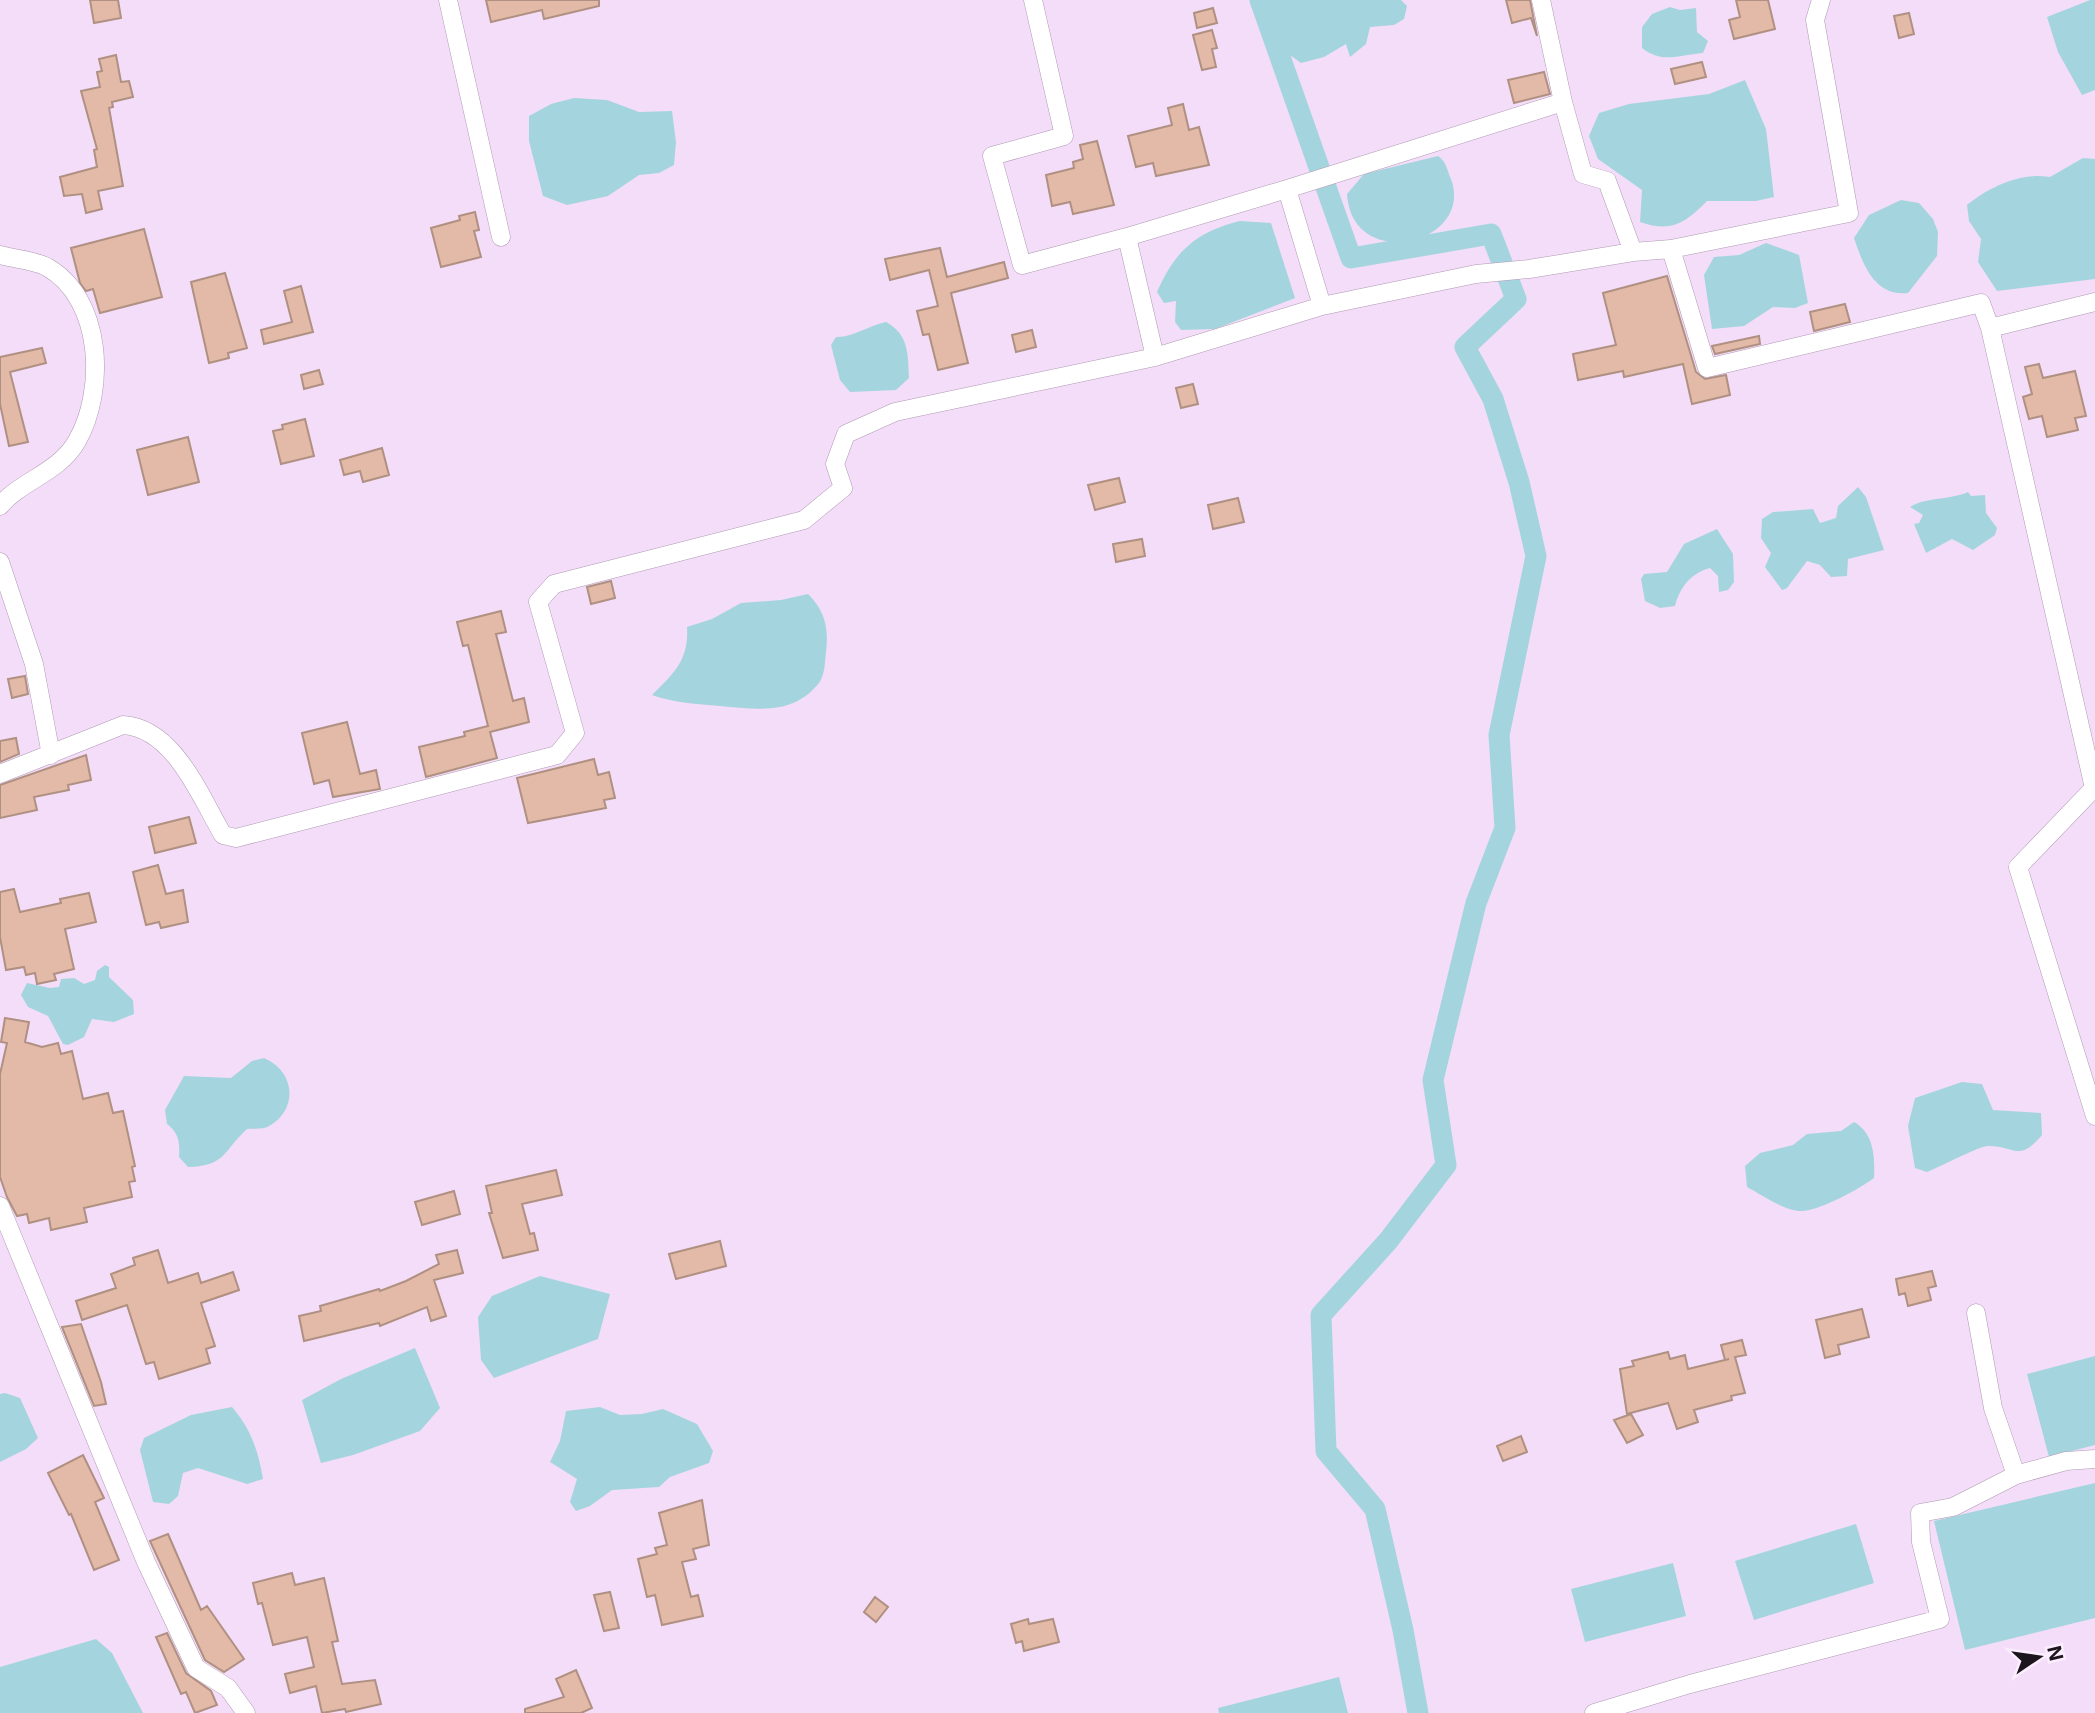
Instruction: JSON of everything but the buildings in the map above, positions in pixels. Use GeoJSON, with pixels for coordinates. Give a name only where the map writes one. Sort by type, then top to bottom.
{"type":"FeatureCollection","features":[{"type":"Feature","properties":{"kind":"street"},"geometry":{"type":"LineString","coordinates":[[448,0],[501,237]]}},
{"type":"Feature","properties":{"kind":"street"},"geometry":{"type":"LineString","coordinates":[[1032,0],[1064,136],[992,156],[1022,265],[1127,237],[1563,102]]}},
{"type":"Feature","properties":{"kind":"street"},"geometry":{"type":"LineString","coordinates":[[1541,0],[1563,102],[1583,174],[1607,181],[1633,252]]}},
{"type":"Feature","properties":{"kind":"street"},"geometry":{"type":"LineString","coordinates":[[0,774],[122,725],[140,726],[156,735],[189,776],[223,835],[236,838],[557,755],[575,733],[538,603],[554,584],[804,520],[844,488],[835,464],[846,434],[895,412],[1156,357],[1322,306],[1476,274],[1529,269],[1633,252],[1671,250],[1849,213],[1815,20],[1821,0]]}},
{"type":"Feature","properties":{"kind":"street"},"geometry":{"type":"LineString","coordinates":[[1287,188],[1322,306]]}},
{"type":"Feature","properties":{"kind":"street"},"geometry":{"type":"LineString","coordinates":[[1127,237],[1156,357]]}},
{"type":"Feature","properties":{"kind":"street"},"geometry":{"type":"LineString","coordinates":[[1671,250],[1707,368],[1981,303],[1990,328],[2094,788],[2018,867],[2094,1110]]}},
{"type":"Feature","properties":{"kind":"street"},"geometry":{"type":"LineString","coordinates":[[0,255],[46,267],[70,287],[88,316],[95,373],[90,408],[76,442],[45,475],[0,506]]}},
{"type":"Feature","properties":{"kind":"street"},"geometry":{"type":"LineString","coordinates":[[1990,328],[2095,302]]}},
{"type":"Feature","properties":{"kind":"street"},"geometry":{"type":"LineString","coordinates":[[0,562],[34,664],[51,755]]}},
{"type":"Feature","properties":{"kind":"street"},"geometry":{"type":"LineString","coordinates":[[0,1206],[146,1562],[196,1668],[228,1688],[246,1713]]}},
{"type":"Feature","properties":{"kind":"street"},"geometry":{"type":"LineString","coordinates":[[1976,1313],[1993,1408],[2016,1475]]}},
{"type":"Feature","properties":{"kind":"street"},"geometry":{"type":"LineString","coordinates":[[1594,1713],[1690,1684],[1940,1619],[1923,1556],[1920,1513],[1953,1507],[2016,1475],[2066,1461],[2095,1459]]}},
{"type":"Feature","properties":{"kind":"shaded area"},"geometry":{"type":"Polygon","coordinates":[[[1270,0],[1401,0],[1407,6],[1404,19],[1394,25],[1370,27],[1366,44],[1350,57],[1346,44],[1324,57],[1301,63],[1290,55],[1270,0]]]}},
{"type":"Feature","properties":{"kind":"shaded area"},"geometry":{"type":"Polygon","coordinates":[[[2095,0],[2095,90],[2082,95],[2058,52],[2047,17],[2095,0]]]}},
{"type":"Feature","properties":{"kind":"shaded area"},"geometry":{"type":"Polygon","coordinates":[[[1670,7],[1680,10],[1696,8],[1697,32],[1708,41],[1703,53],[1664,57],[1642,48],[1642,27],[1652,14],[1670,7]]]}},
{"type":"Feature","properties":{"kind":"shaded area"},"geometry":{"type":"Polygon","coordinates":[[[1745,80],[1766,129],[1774,197],[1756,201],[1707,201],[1685,220],[1669,226],[1640,222],[1642,190],[1598,159],[1589,136],[1599,113],[1629,104],[1709,94],[1745,80]]]}},
{"type":"Feature","properties":{"kind":"shaded area"},"geometry":{"type":"Polygon","coordinates":[[[574,98],[607,100],[639,112],[672,111],[676,142],[674,165],[659,173],[639,175],[608,196],[567,205],[543,196],[529,141],[529,116],[551,104],[574,98]]]}},
{"type":"Feature","properties":{"kind":"shaded area"},"geometry":{"type":"Polygon","coordinates":[[[1438,156],[1445,163],[1451,179],[1454,202],[1446,220],[1430,233],[1410,241],[1388,242],[1369,235],[1354,219],[1347,194],[1364,174],[1438,156]]]}},
{"type":"Feature","properties":{"kind":"shaded area"},"geometry":{"type":"Polygon","coordinates":[[[2083,158],[2095,159],[2095,279],[1997,291],[1978,262],[1981,239],[1969,221],[1967,205],[2006,182],[2027,177],[2050,177],[2083,158]]]}},
{"type":"Feature","properties":{"kind":"shaded area"},"geometry":{"type":"Polygon","coordinates":[[[1901,200],[1919,203],[1933,219],[1938,232],[1937,256],[1908,293],[1887,290],[1872,277],[1854,238],[1869,215],[1901,200]]]}},
{"type":"Feature","properties":{"kind":"shaded area"},"geometry":{"type":"Polygon","coordinates":[[[1240,221],[1271,223],[1295,298],[1215,329],[1181,330],[1175,322],[1176,301],[1164,303],[1157,292],[1171,265],[1199,237],[1240,221]]]}},
{"type":"Feature","properties":{"kind":"shaded area"},"geometry":{"type":"Polygon","coordinates":[[[1766,243],[1799,255],[1808,303],[1795,308],[1773,307],[1744,326],[1712,329],[1704,275],[1714,257],[1739,255],[1766,243]]]}},
{"type":"Feature","properties":{"kind":"shaded area"},"geometry":{"type":"Polygon","coordinates":[[[886,322],[899,333],[906,346],[909,378],[896,390],[850,392],[840,380],[831,345],[836,337],[848,336],[886,322]]]}},
{"type":"Feature","properties":{"kind":"shaded area"},"geometry":{"type":"Polygon","coordinates":[[[1858,487],[1866,497],[1884,550],[1848,559],[1847,576],[1831,577],[1820,565],[1807,561],[1787,588],[1782,590],[1765,567],[1771,553],[1761,538],[1762,519],[1773,512],[1813,509],[1820,523],[1836,518],[1838,506],[1858,487]]]}},
{"type":"Feature","properties":{"kind":"shaded area"},"geometry":{"type":"Polygon","coordinates":[[[1968,492],[1971,496],[1985,495],[1986,513],[1997,528],[1995,535],[1973,550],[1952,539],[1926,553],[1914,524],[1919,523],[1923,515],[1910,507],[1968,492]]]}},
{"type":"Feature","properties":{"kind":"shaded area"},"geometry":{"type":"Polygon","coordinates":[[[1717,529],[1733,554],[1734,582],[1728,590],[1719,592],[1718,576],[1710,568],[1697,573],[1687,582],[1675,606],[1660,608],[1645,601],[1641,579],[1644,574],[1667,572],[1684,544],[1717,529]]]}},
{"type":"Feature","properties":{"kind":"shaded area"},"geometry":{"type":"Polygon","coordinates":[[[808,594],[818,607],[827,635],[822,676],[809,694],[786,706],[760,709],[686,703],[652,695],[673,673],[683,657],[687,627],[712,619],[741,603],[781,600],[808,594]]]}},
{"type":"Feature","properties":{"kind":"shaded area"},"geometry":{"type":"Polygon","coordinates":[[[105,965],[109,967],[109,977],[133,1000],[134,1014],[114,1022],[92,1019],[84,1037],[68,1045],[63,1044],[48,1016],[28,1007],[21,995],[27,983],[50,988],[59,987],[61,979],[74,978],[84,984],[95,980],[97,971],[105,965]]]}},
{"type":"Feature","properties":{"kind":"shaded area"},"geometry":{"type":"Polygon","coordinates":[[[264,1058],[282,1072],[287,1081],[289,1100],[279,1119],[267,1127],[247,1129],[223,1156],[210,1164],[188,1167],[179,1157],[178,1139],[167,1124],[165,1110],[184,1076],[231,1078],[252,1061],[264,1058]]]}},
{"type":"Feature","properties":{"kind":"shaded area"},"geometry":{"type":"Polygon","coordinates":[[[1962,1082],[1982,1084],[1993,1110],[2041,1113],[2042,1135],[2022,1151],[1988,1146],[1927,1172],[1915,1168],[1908,1126],[1915,1098],[1962,1082]]]}},
{"type":"Feature","properties":{"kind":"shaded area"},"geometry":{"type":"Polygon","coordinates":[[[1854,1122],[1866,1132],[1872,1146],[1874,1162],[1874,1178],[1859,1188],[1830,1203],[1796,1211],[1747,1187],[1745,1166],[1760,1153],[1793,1145],[1807,1134],[1841,1131],[1854,1122]]]}},
{"type":"Feature","properties":{"kind":"shaded area"},"geometry":{"type":"Polygon","coordinates":[[[540,1276],[610,1294],[598,1339],[494,1378],[481,1360],[478,1317],[492,1296],[540,1276]]]}},
{"type":"Feature","properties":{"kind":"shaded area"},"geometry":{"type":"Polygon","coordinates":[[[415,1348],[440,1408],[420,1431],[353,1455],[321,1463],[302,1400],[341,1379],[415,1348]]]}},
{"type":"Feature","properties":{"kind":"shaded area"},"geometry":{"type":"Polygon","coordinates":[[[2095,1356],[2095,1445],[2049,1457],[2027,1374],[2095,1356]]]}},
{"type":"Feature","properties":{"kind":"shaded area"},"geometry":{"type":"Polygon","coordinates":[[[0,1394],[20,1398],[38,1438],[26,1449],[0,1462],[0,1394]]]}},
{"type":"Feature","properties":{"kind":"shaded area"},"geometry":{"type":"Polygon","coordinates":[[[232,1407],[253,1440],[263,1479],[247,1484],[198,1468],[183,1473],[178,1496],[169,1504],[153,1502],[140,1450],[144,1438],[191,1415],[232,1407]]]}},
{"type":"Feature","properties":{"kind":"shaded area"},"geometry":{"type":"Polygon","coordinates":[[[600,1407],[620,1415],[663,1409],[697,1424],[713,1451],[709,1463],[670,1477],[659,1487],[612,1490],[590,1506],[576,1511],[570,1502],[577,1479],[550,1462],[560,1441],[566,1411],[600,1407]]]}},
{"type":"Feature","properties":{"kind":"shaded area"},"geometry":{"type":"Polygon","coordinates":[[[2095,1483],[2095,1618],[1965,1650],[1934,1521],[2095,1483]]]}},
{"type":"Feature","properties":{"kind":"shaded area"},"geometry":{"type":"Polygon","coordinates":[[[1856,1524],[1874,1583],[1754,1620],[1735,1561],[1856,1524]]]}},
{"type":"Feature","properties":{"kind":"shaded area"},"geometry":{"type":"Polygon","coordinates":[[[1673,1563],[1686,1616],[1585,1642],[1571,1589],[1673,1563]]]}},
{"type":"Feature","properties":{"kind":"shaded area"},"geometry":{"type":"Polygon","coordinates":[[[96,1639],[112,1653],[143,1713],[0,1713],[0,1667],[96,1639]]]}},
{"type":"Feature","properties":{"kind":"shaded area"},"geometry":{"type":"Polygon","coordinates":[[[1339,1677],[1348,1713],[1219,1713],[1218,1708],[1339,1677]]]}},
{"type":"Feature","properties":{"kind":"waterway"},"geometry":{"type":"LineString","coordinates":[[1260,0],[1351,258],[1491,234],[1516,299],[1465,347],[1493,399],[1519,482],[1536,556],[1499,735],[1505,828],[1476,903],[1433,1080],[1446,1165],[1388,1241],[1321,1315],[1326,1451],[1375,1509],[1403,1630],[1418,1713]]}}]}
